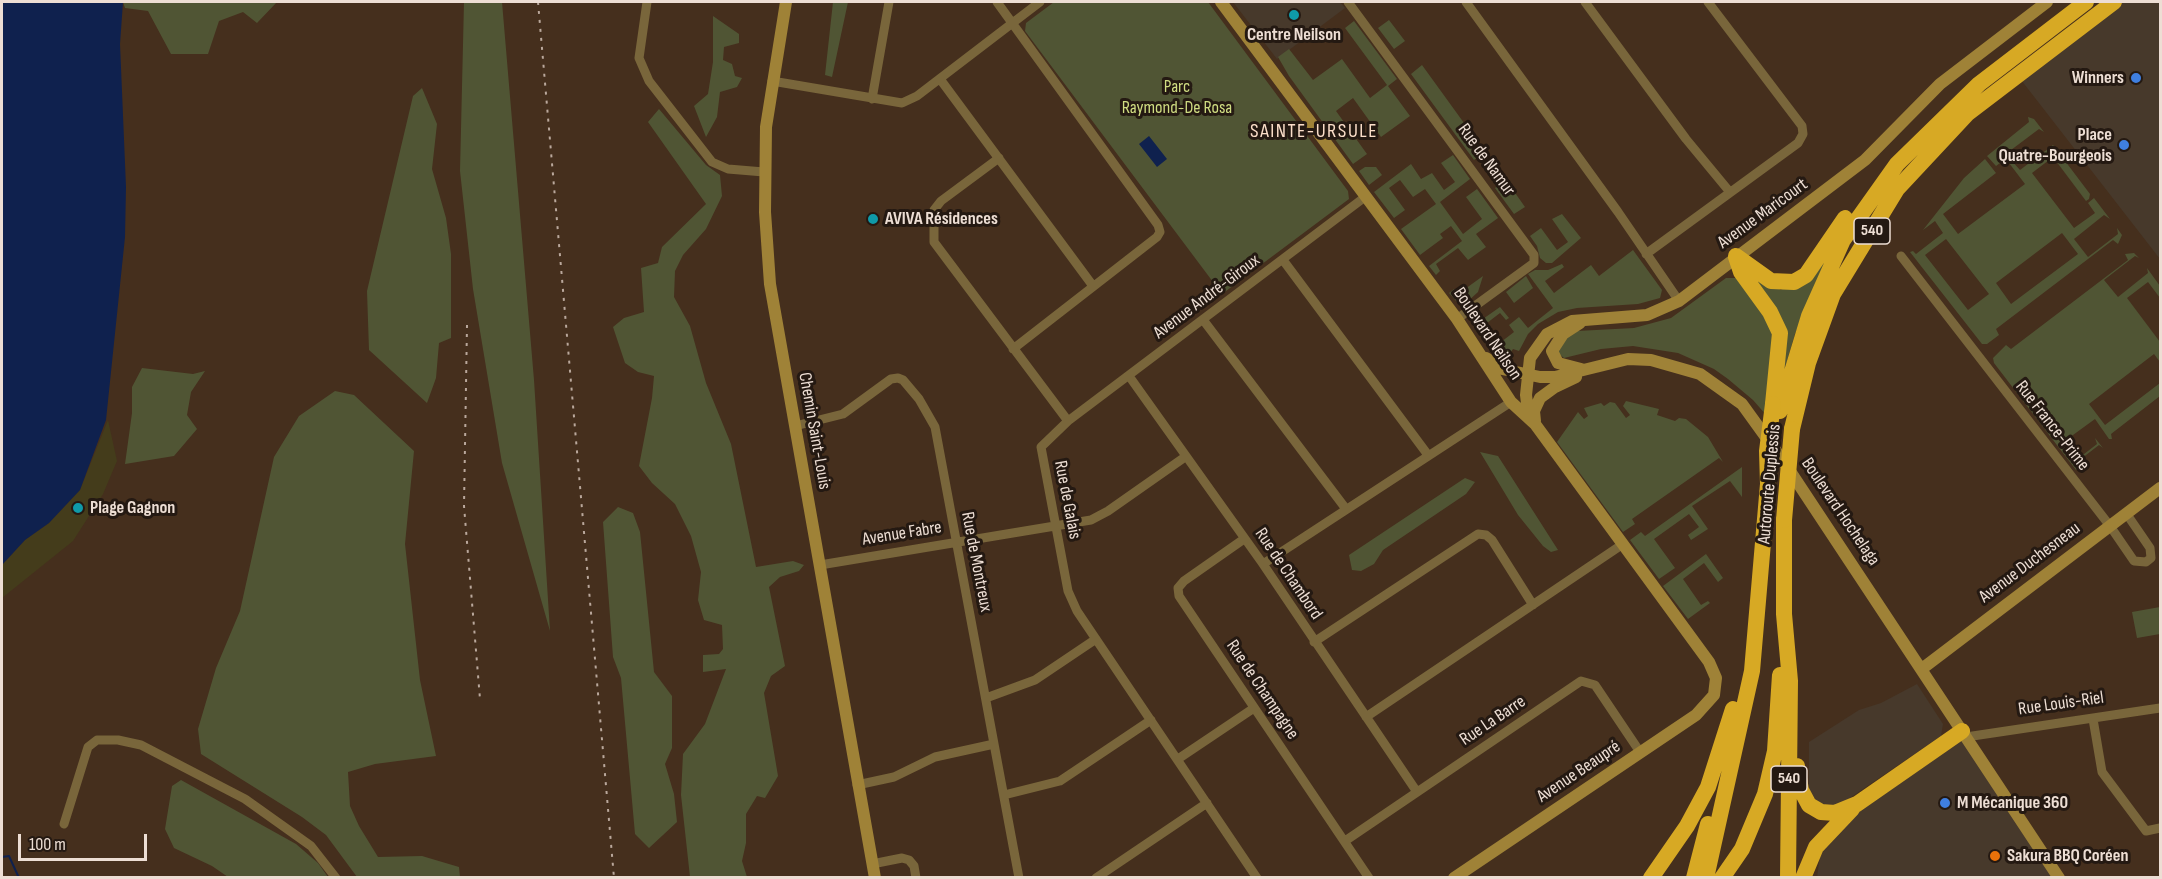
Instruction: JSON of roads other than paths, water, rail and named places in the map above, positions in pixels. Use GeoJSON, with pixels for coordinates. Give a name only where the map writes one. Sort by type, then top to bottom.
{"type":"FeatureCollection","features":[{"type":"Feature","properties":{"kind":"highway","name":"Autoroute Duplessis"},"geometry":{"type":"LineString","coordinates":[[1698,875],[1712,854],[1752,671],[1776,407],[1805,325],[1843,240],[1897,164],[1979,84],[2086,2]]}},
{"type":"Feature","properties":{"kind":"highway","name":"Autoroute Duplessis"},"geometry":{"type":"LineString","coordinates":[[1788,878],[1790,681],[1784,615],[1784,520],[1792,429],[1808,363],[1833,294],[1897,189],[1967,114],[2114,2]]}},
{"type":"Feature","properties":{"kind":"highway"},"geometry":{"type":"LineString","coordinates":[[1736,256],[1771,281],[1794,282],[1806,274],[1847,216],[1897,155],[1961,95],[1979,84]]}},
{"type":"Feature","properties":{"kind":"highway"},"geometry":{"type":"LineString","coordinates":[[1736,256],[1741,272],[1770,312],[1780,333],[1776,407]]}},
{"type":"Feature","properties":{"kind":"highway"},"geometry":{"type":"LineString","coordinates":[[1722,878],[1742,849],[1755,822],[1772,766],[1784,615]]}},
{"type":"Feature","properties":{"kind":"highway"},"geometry":{"type":"LineString","coordinates":[[1652,878],[1687,826],[1708,787],[1728,729],[1755,624]]}},
{"type":"Feature","properties":{"kind":"highway"},"geometry":{"type":"LineString","coordinates":[[1790,681],[1796,878]]}},
{"type":"Feature","properties":{"kind":"highway"},"geometry":{"type":"LineString","coordinates":[[1698,875],[1742,717]]}},
{"type":"Feature","properties":{"kind":"highway","name":"Rue Louis-Riel"},"geometry":{"type":"LineString","coordinates":[[1857,804],[1964,734]]}},
{"type":"Feature","properties":{"kind":"highway"},"geometry":{"type":"LineString","coordinates":[[1793,738],[1801,790],[1809,805],[1821,812],[1835,813],[1857,804]]}},
{"type":"Feature","properties":{"kind":"highway"},"geometry":{"type":"LineString","coordinates":[[1803,878],[1816,847],[1857,804]]}},
{"type":"Feature","properties":{"kind":"street"},"geometry":{"type":"LineString","coordinates":[[647,2],[639,58],[649,81],[712,162],[728,169],[764,172]]}},
{"type":"Feature","properties":{"kind":"street","name":"Chemin Saint-Louis"},"geometry":{"type":"LineString","coordinates":[[786,2],[772,81],[764,172],[770,284],[875,878]]}},
{"type":"Feature","properties":{"kind":"street"},"geometry":{"type":"LineString","coordinates":[[872,99],[889,2]]}},
{"type":"Feature","properties":{"kind":"street"},"geometry":{"type":"LineString","coordinates":[[997,2],[1158,225],[1160,232],[1157,237],[1013,349]]}},
{"type":"Feature","properties":{"kind":"street"},"geometry":{"type":"LineString","coordinates":[[772,81],[902,103],[940,79],[1040,2]]}},
{"type":"Feature","properties":{"kind":"street","name":"Boulevard Neilson"},"geometry":{"type":"LineString","coordinates":[[1221,2],[1457,320],[1511,402],[1535,424],[1709,662],[1716,678],[1716,689]]}},
{"type":"Feature","properties":{"kind":"street","name":"Rue de Namur"},"geometry":{"type":"LineString","coordinates":[[1348,2],[1533,255],[1534,263],[1457,320]]}},
{"type":"Feature","properties":{"kind":"street"},"geometry":{"type":"LineString","coordinates":[[1466,2],[1679,302]]}},
{"type":"Feature","properties":{"kind":"street"},"geometry":{"type":"LineString","coordinates":[[1585,2],[1686,139],[1729,191]]}},
{"type":"Feature","properties":{"kind":"street"},"geometry":{"type":"LineString","coordinates":[[1646,254],[1729,191],[1798,143],[1803,134],[1802,126],[1708,2]]}},
{"type":"Feature","properties":{"kind":"street","name":"Avenue Maricourt"},"geometry":{"type":"LineString","coordinates":[[1535,424],[1526,405],[1527,376],[1530,358],[1546,334],[1562,324],[1647,315],[1679,302],[1736,256],[1865,160],[1940,84],[2047,2]]}},
{"type":"Feature","properties":{"kind":"street"},"geometry":{"type":"LineString","coordinates":[[940,79],[1094,286]]}},
{"type":"Feature","properties":{"kind":"street"},"geometry":{"type":"LineString","coordinates":[[999,158],[941,201],[934,210],[934,242],[1068,421]]}},
{"type":"Feature","properties":{"kind":"street","name":"Avenue André-Giroux"},"geometry":{"type":"LineString","coordinates":[[1068,421],[1204,321],[1365,197]]}},
{"type":"Feature","properties":{"kind":"street","name":"Rue France-Prime"},"geometry":{"type":"LineString","coordinates":[[1901,256],[2110,526],[2134,561],[2146,562],[2151,558],[2150,548],[2126,513]]}},
{"type":"Feature","properties":{"kind":"street"},"geometry":{"type":"LineString","coordinates":[[1283,260],[1428,455]]}},
{"type":"Feature","properties":{"kind":"street"},"geometry":{"type":"LineString","coordinates":[[1586,320],[1556,341],[1553,356],[1558,363],[1569,368],[1596,367]]}},
{"type":"Feature","properties":{"kind":"street"},"geometry":{"type":"LineString","coordinates":[[1204,321],[1346,509]]}},
{"type":"Feature","properties":{"kind":"street","name":"Boulevard Hochelaga"},"geometry":{"type":"LineString","coordinates":[[1480,355],[1502,369],[1527,376],[1555,377],[1641,359],[1677,365],[1710,380],[1742,404],[1767,437],[1923,668],[2059,878]]}},
{"type":"Feature","properties":{"kind":"street"},"geometry":{"type":"LineString","coordinates":[[1535,424],[1534,411],[1540,398],[1555,387],[1596,367]]}},
{"type":"Feature","properties":{"kind":"street","name":"Rue de Chambord"},"geometry":{"type":"LineString","coordinates":[[1129,376],[1263,564],[1417,792]]}},
{"type":"Feature","properties":{"kind":"street","name":"Rue de Montreux"},"geometry":{"type":"LineString","coordinates":[[795,426],[843,414],[891,379],[903,380],[919,399],[935,427],[1019,878]]}},
{"type":"Feature","properties":{"kind":"street"},"geometry":{"type":"LineString","coordinates":[[1263,564],[1511,402]]}},
{"type":"Feature","properties":{"kind":"street","name":"Rue de Galais"},"geometry":{"type":"LineString","coordinates":[[1068,421],[1041,447],[1068,591],[1077,611],[1257,878]]}},
{"type":"Feature","properties":{"kind":"street","name":"Avenue Fabre"},"geometry":{"type":"LineString","coordinates":[[820,565],[1055,526],[1100,516],[1185,457]]}},
{"type":"Feature","properties":{"kind":"street","name":"Avenue Duchesneau"},"geometry":{"type":"LineString","coordinates":[[1923,668],[2160,488]]}},
{"type":"Feature","properties":{"kind":"street"},"geometry":{"type":"LineString","coordinates":[[1314,642],[1478,534],[1485,535],[1492,540],[1533,605]]}},
{"type":"Feature","properties":{"kind":"street","name":"Rue de Champagne"},"geometry":{"type":"LineString","coordinates":[[1244,539],[1184,581],[1178,588],[1179,596],[1369,878]]}},
{"type":"Feature","properties":{"kind":"street"},"geometry":{"type":"LineString","coordinates":[[1366,717],[1623,544]]}},
{"type":"Feature","properties":{"kind":"street"},"geometry":{"type":"LineString","coordinates":[[986,698],[1035,680],[1096,639]]}},
{"type":"Feature","properties":{"kind":"street","name":"Rue La Barre"},"geometry":{"type":"LineString","coordinates":[[1345,841],[1581,681],[1595,685],[1640,752]]}},
{"type":"Feature","properties":{"kind":"street","name":"Avenue Beaupré"},"geometry":{"type":"LineString","coordinates":[[1454,878],[1705,708],[1716,689]]}},
{"type":"Feature","properties":{"kind":"street"},"geometry":{"type":"LineString","coordinates":[[1178,759],[1254,708]]}},
{"type":"Feature","properties":{"kind":"street","name":"Rue Louis-Riel"},"geometry":{"type":"LineString","coordinates":[[1964,734],[2093,719],[2160,708]]}},
{"type":"Feature","properties":{"kind":"street"},"geometry":{"type":"LineString","coordinates":[[2093,719],[2102,772],[2146,831],[2160,828]]}},
{"type":"Feature","properties":{"kind":"street"},"geometry":{"type":"LineString","coordinates":[[1004,795],[1060,781],[1151,720]]}},
{"type":"Feature","properties":{"kind":"street"},"geometry":{"type":"LineString","coordinates":[[64,824],[88,747],[97,740],[118,740],[141,745],[245,799],[311,846],[336,878]]}},
{"type":"Feature","properties":{"kind":"street"},"geometry":{"type":"LineString","coordinates":[[857,784],[894,777],[935,757],[994,744]]}},
{"type":"Feature","properties":{"kind":"street"},"geometry":{"type":"LineString","coordinates":[[1096,878],[1207,803]]}},
{"type":"Feature","properties":{"kind":"street"},"geometry":{"type":"LineString","coordinates":[[872,864],[902,858],[909,860],[914,866],[916,878]]}},
{"type":"Feature","properties":{"kind":"water"},"geometry":{"type":"Polygon","coordinates":[[[2,2],[123,2],[120,44],[126,187],[125,237],[106,420],[80,490],[49,523],[25,540],[2,565],[2,2]]]}},
{"type":"Feature","properties":{"kind":"water"},"geometry":{"type":"Polygon","coordinates":[[[1149,136],[1167,159],[1157,167],[1139,144],[1149,136]]]}},
{"type":"Feature","properties":{"kind":"waterway"},"geometry":{"type":"LineString","coordinates":[[2,857],[9,856],[19,878]]}},
{"type":"Feature","properties":{"kind":"railway"},"geometry":{"type":"LineString","coordinates":[[538,2],[614,878]]}},
{"type":"Feature","properties":{"kind":"railway"},"geometry":{"type":"LineString","coordinates":[[467,325],[464,506],[480,699]]}},
{"type":"Feature","properties":{"kind":"place","name":"Centre Neilson"},"geometry":{"type":"Point","coordinates":[1294,15]}},
{"type":"Feature","properties":{"kind":"place","name":"Winners"},"geometry":{"type":"Point","coordinates":[2136,78]}},
{"type":"Feature","properties":{"kind":"place","name":"Place Quatre-Bourgeois"},"geometry":{"type":"Point","coordinates":[2124,145]}},
{"type":"Feature","properties":{"kind":"place","name":"AVIVA Résidences"},"geometry":{"type":"Point","coordinates":[873,219]}},
{"type":"Feature","properties":{"kind":"place","name":"Plage Gagnon"},"geometry":{"type":"Point","coordinates":[78,508]}},
{"type":"Feature","properties":{"kind":"place","name":"M Mécanique 360"},"geometry":{"type":"Point","coordinates":[1945,803]}},
{"type":"Feature","properties":{"kind":"place","name":"Sakura BBQ Coréen"},"geometry":{"type":"Point","coordinates":[1995,856]}},
{"type":"Feature","properties":{"kind":"district","name":"SAINTE-URSULE"},"geometry":{"type":"Point","coordinates":[1314,132]}},
{"type":"Feature","properties":{"kind":"park label","name":"Parc Raymond-De Rosa"},"geometry":{"type":"Point","coordinates":[1177,97]}}]}
